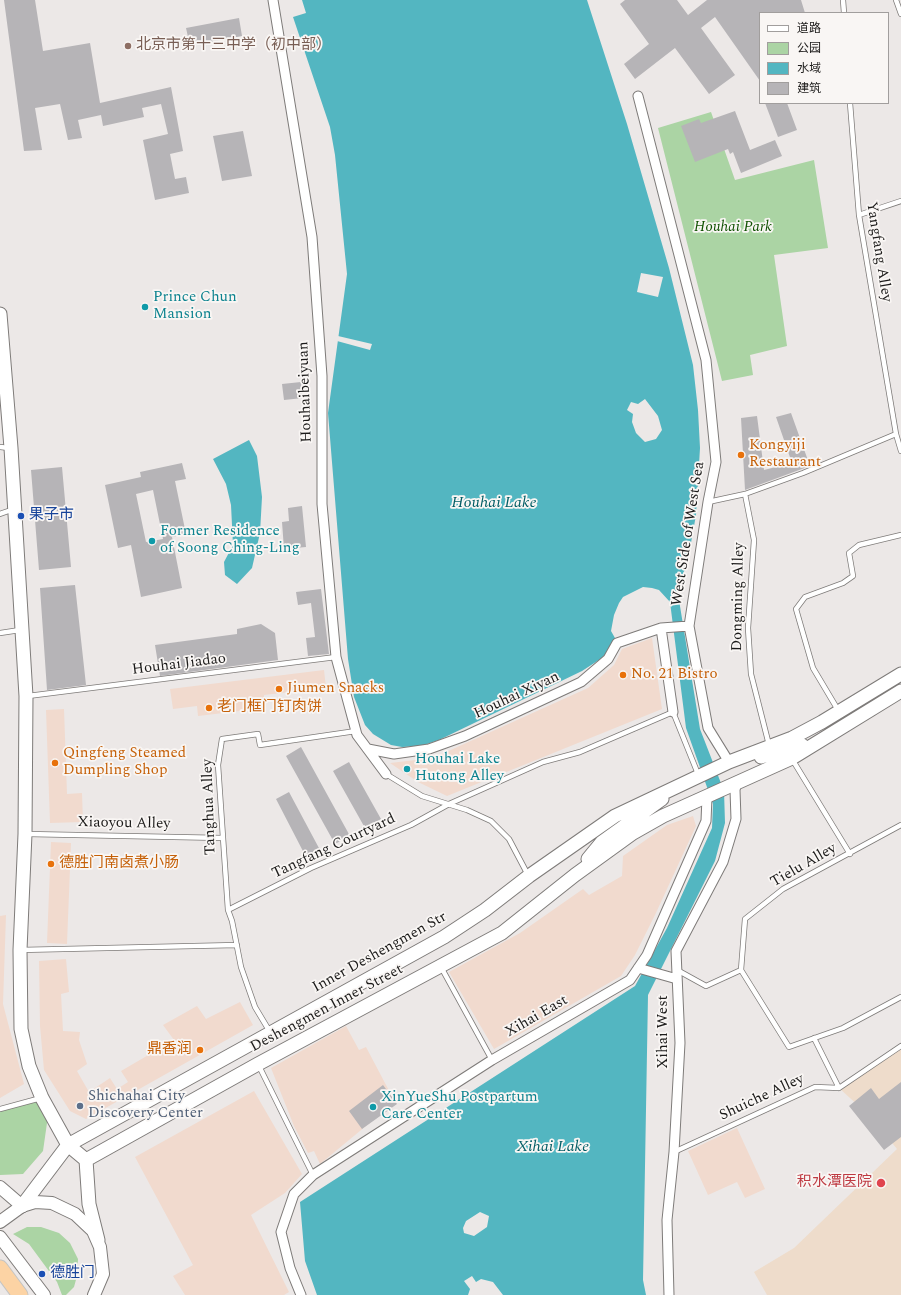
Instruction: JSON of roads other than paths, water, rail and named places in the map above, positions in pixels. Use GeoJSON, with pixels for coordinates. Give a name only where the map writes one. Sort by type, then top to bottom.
{"type":"FeatureCollection","features":[{"type":"Feature","properties":{"kind":"highway"},"geometry":{"type":"LineString","coordinates":[[0,1268],[20,1295]]}},
{"type":"Feature","properties":{"kind":"main road"},"geometry":{"type":"LineString","coordinates":[[0,314],[5,447],[14,509],[26,696],[25,834],[20,950],[21,1029],[29,1066],[42,1098],[68,1145],[86,1160],[90,1204],[98,1240]]}},
{"type":"Feature","properties":{"kind":"main road"},"geometry":{"type":"LineString","coordinates":[[699,778],[792,738],[901,674]]}},
{"type":"Feature","properties":{"kind":"main road"},"geometry":{"type":"LineString","coordinates":[[736,782],[792,758],[901,691]]}},
{"type":"Feature","properties":{"kind":"main road"},"geometry":{"type":"LineString","coordinates":[[731,764],[832,734]]}},
{"type":"Feature","properties":{"kind":"main road","name":"Deshengmen Inner Street"},"geometry":{"type":"LineString","coordinates":[[575,875],[602,842],[661,800],[699,778]]}},
{"type":"Feature","properties":{"kind":"main road","name":"Inner Deshengmen Str"},"geometry":{"type":"LineString","coordinates":[[68,1145],[444,936],[486,910],[529,876],[615,816],[699,778]]}},
{"type":"Feature","properties":{"kind":"main road","name":"Deshengmen Inner Street"},"geometry":{"type":"LineString","coordinates":[[86,1160],[258,1064],[502,933],[575,875],[633,833],[663,816],[736,782]]}},
{"type":"Feature","properties":{"kind":"main road"},"geometry":{"type":"LineString","coordinates":[[22,1206],[68,1145]]}},
{"type":"Feature","properties":{"kind":"street","name":"Houhaibeiyuan"},"geometry":{"type":"LineString","coordinates":[[273,0],[312,237],[322,376],[322,504],[336,657],[346,700],[357,735],[386,774]]}},
{"type":"Feature","properties":{"kind":"street","name":"West Side of West Sea"},"geometry":{"type":"LineString","coordinates":[[638,96],[706,360],[716,462],[708,502],[689,626],[708,728],[731,764]]}},
{"type":"Feature","properties":{"kind":"street","name":"Houhai Xiyan"},"geometry":{"type":"LineString","coordinates":[[368,749],[394,754],[422,750],[465,736],[581,682],[608,659],[617,643],[660,628],[689,626]]}},
{"type":"Feature","properties":{"kind":"street"},"geometry":{"type":"LineString","coordinates":[[660,628],[673,712]]}},
{"type":"Feature","properties":{"kind":"street","name":"Xihai West"},"geometry":{"type":"LineString","coordinates":[[669,1295],[668,1220],[674,1152],[680,1043],[676,951],[723,862],[736,819],[736,782]]}},
{"type":"Feature","properties":{"kind":"street","name":"Xihai East"},"geometry":{"type":"LineString","coordinates":[[301,1295],[290,1268],[281,1232],[294,1194],[313,1176],[492,1060],[630,980],[640,969],[706,821],[707,796]]}},
{"type":"Feature","properties":{"kind":"street"},"geometry":{"type":"LineString","coordinates":[[640,969],[667,976],[677,975]]}},
{"type":"Feature","properties":{"kind":"street"},"geometry":{"type":"LineString","coordinates":[[0,1187],[22,1206]]}},
{"type":"Feature","properties":{"kind":"street"},"geometry":{"type":"LineString","coordinates":[[2,1221],[22,1206],[44,1202],[69,1210],[88,1226],[98,1240],[102,1254],[103,1274],[94,1295]]}},
{"type":"Feature","properties":{"kind":"street"},"geometry":{"type":"LineString","coordinates":[[0,1236],[44,1295]]}},
{"type":"Feature","properties":{"kind":"lane"},"geometry":{"type":"LineString","coordinates":[[843,0],[844,12]]}},
{"type":"Feature","properties":{"kind":"lane"},"geometry":{"type":"LineString","coordinates":[[896,0],[901,14]]}},
{"type":"Feature","properties":{"kind":"lane","name":"Yangfang Alley"},"geometry":{"type":"LineString","coordinates":[[850,104],[859,215],[896,434],[901,451]]}},
{"type":"Feature","properties":{"kind":"lane"},"geometry":{"type":"LineString","coordinates":[[859,215],[901,201]]}},
{"type":"Feature","properties":{"kind":"lane"},"geometry":{"type":"LineString","coordinates":[[708,502],[745,494],[803,473],[896,434]]}},
{"type":"Feature","properties":{"kind":"lane","name":"Dongming Alley"},"geometry":{"type":"LineString","coordinates":[[745,494],[754,540],[748,628],[751,674],[769,747]]}},
{"type":"Feature","properties":{"kind":"lane"},"geometry":{"type":"LineString","coordinates":[[0,514],[14,509]]}},
{"type":"Feature","properties":{"kind":"lane"},"geometry":{"type":"LineString","coordinates":[[839,711],[813,668],[796,609],[805,597],[843,583],[853,576],[849,553],[860,545],[901,535]]}},
{"type":"Feature","properties":{"kind":"lane"},"geometry":{"type":"LineString","coordinates":[[0,633],[21,629]]}},
{"type":"Feature","properties":{"kind":"lane","name":"Houhai Jiadao"},"geometry":{"type":"LineString","coordinates":[[26,696],[336,657]]}},
{"type":"Feature","properties":{"kind":"lane"},"geometry":{"type":"LineString","coordinates":[[673,712],[699,778]]}},
{"type":"Feature","properties":{"kind":"lane","name":"Tangfang Courtyard"},"geometry":{"type":"LineString","coordinates":[[228,910],[311,868],[411,825],[449,804],[543,762],[580,752],[673,712]]}},
{"type":"Feature","properties":{"kind":"lane","name":"Tanghua Alley"},"geometry":{"type":"LineString","coordinates":[[270,1032],[255,1007],[241,967],[232,921],[228,910],[218,765],[222,739],[258,734],[260,745],[356,731]]}},
{"type":"Feature","properties":{"kind":"lane"},"geometry":{"type":"LineString","coordinates":[[792,758],[850,854]]}},
{"type":"Feature","properties":{"kind":"lane"},"geometry":{"type":"LineString","coordinates":[[386,774],[422,796],[449,804],[491,821],[509,839],[529,876]]}},
{"type":"Feature","properties":{"kind":"lane","name":"Tielu Alley"},"geometry":{"type":"LineString","coordinates":[[741,970],[745,919],[783,889],[901,825]]}},
{"type":"Feature","properties":{"kind":"lane","name":"Xiaoyou Alley"},"geometry":{"type":"LineString","coordinates":[[25,834],[223,838]]}},
{"type":"Feature","properties":{"kind":"lane"},"geometry":{"type":"LineString","coordinates":[[20,950],[237,945]]}},
{"type":"Feature","properties":{"kind":"lane"},"geometry":{"type":"LineString","coordinates":[[441,967],[492,1060]]}},
{"type":"Feature","properties":{"kind":"lane"},"geometry":{"type":"LineString","coordinates":[[677,975],[706,986],[741,970],[789,1047],[843,1028],[901,997]]}},
{"type":"Feature","properties":{"kind":"lane"},"geometry":{"type":"LineString","coordinates":[[814,1038],[838,1088],[901,1046]]}},
{"type":"Feature","properties":{"kind":"lane"},"geometry":{"type":"LineString","coordinates":[[258,1064],[313,1176]]}},
{"type":"Feature","properties":{"kind":"lane","name":"Shuiche Alley"},"geometry":{"type":"LineString","coordinates":[[674,1152],[815,1087],[838,1088]]}},
{"type":"Feature","properties":{"kind":"lane"},"geometry":{"type":"LineString","coordinates":[[0,1109],[42,1098]]}},
{"type":"Feature","properties":{"kind":"water","name":"Houhai Lake"},"geometry":{"type":"Polygon","coordinates":[[[302,0],[587,0],[627,124],[669,268],[693,365],[698,410],[700,448],[696,515],[687,565],[678,584],[679,600],[700,729],[724,791],[725,823],[715,861],[648,995],[643,1280],[646,1295],[503,1295],[493,1282],[481,1279],[476,1282],[472,1276],[464,1281],[470,1289],[468,1295],[317,1295],[305,1261],[300,1202],[635,986],[667,928],[712,828],[713,804],[686,728],[670,602],[659,590],[652,588],[643,587],[623,597],[614,615],[611,631],[615,638],[610,651],[605,656],[582,671],[439,740],[421,746],[402,747],[391,745],[373,734],[365,725],[354,697],[348,659],[328,413],[347,274],[335,155],[330,127],[293,17],[306,13],[302,0]],[[641,273],[637,292],[658,297],[663,277],[641,273]],[[645,399],[638,404],[631,402],[627,410],[633,414],[632,422],[636,433],[645,442],[656,439],[662,430],[658,416],[645,399]],[[480,1212],[466,1221],[463,1228],[464,1233],[474,1236],[487,1227],[489,1216],[480,1212]]]}},
{"type":"Feature","properties":{"kind":"water"},"geometry":{"type":"Polygon","coordinates":[[[249,440],[257,456],[262,497],[260,533],[252,568],[237,584],[225,575],[224,562],[233,545],[231,505],[226,484],[213,459],[249,440]]]}},
{"type":"Feature","properties":{"kind":"place","name":"北京市第十三中学（初中部）"},"geometry":{"type":"Point","coordinates":[128,46]}},
{"type":"Feature","properties":{"kind":"place","name":"Prince Chun Mansion"},"geometry":{"type":"Point","coordinates":[145,307]}},
{"type":"Feature","properties":{"kind":"place","name":"Kongyiji Restaurant"},"geometry":{"type":"Point","coordinates":[741,455]}},
{"type":"Feature","properties":{"kind":"place","name":"果子市"},"geometry":{"type":"Point","coordinates":[21,516]}},
{"type":"Feature","properties":{"kind":"place","name":"Former Residence of Soong Ching-Ling"},"geometry":{"type":"Point","coordinates":[152,541]}},
{"type":"Feature","properties":{"kind":"place","name":"No. 21 Bistro"},"geometry":{"type":"Point","coordinates":[623,675]}},
{"type":"Feature","properties":{"kind":"place","name":"Jiumen Snacks"},"geometry":{"type":"Point","coordinates":[279,689]}},
{"type":"Feature","properties":{"kind":"place","name":"老门框门钉肉饼"},"geometry":{"type":"Point","coordinates":[209,708]}},
{"type":"Feature","properties":{"kind":"place","name":"Qingfeng Steamed Dumpling Shop"},"geometry":{"type":"Point","coordinates":[55,763]}},
{"type":"Feature","properties":{"kind":"place","name":"Houhai Lake Hutong Alley"},"geometry":{"type":"Point","coordinates":[407,769]}},
{"type":"Feature","properties":{"kind":"place","name":"德胜门南卤煮小肠"},"geometry":{"type":"Point","coordinates":[51,864]}},
{"type":"Feature","properties":{"kind":"place","name":"鼎香润"},"geometry":{"type":"Point","coordinates":[200,1050]}},
{"type":"Feature","properties":{"kind":"place","name":"Shichahai City Discovery Center"},"geometry":{"type":"Point","coordinates":[80,1106]}},
{"type":"Feature","properties":{"kind":"place","name":"XinYueShu Postpartum Care Center"},"geometry":{"type":"Point","coordinates":[373,1107]}},
{"type":"Feature","properties":{"kind":"place","name":"积水潭医院"},"geometry":{"type":"Point","coordinates":[881,1183]}},
{"type":"Feature","properties":{"kind":"place","name":"德胜门"},"geometry":{"type":"Point","coordinates":[42,1274]}},
{"type":"Feature","properties":{"kind":"park label","name":"Houhai Park"},"geometry":{"type":"Point","coordinates":[733,228]}},
{"type":"Feature","properties":{"kind":"water label","name":"Xihai Lake"},"geometry":{"type":"Point","coordinates":[553,1148]}}]}
